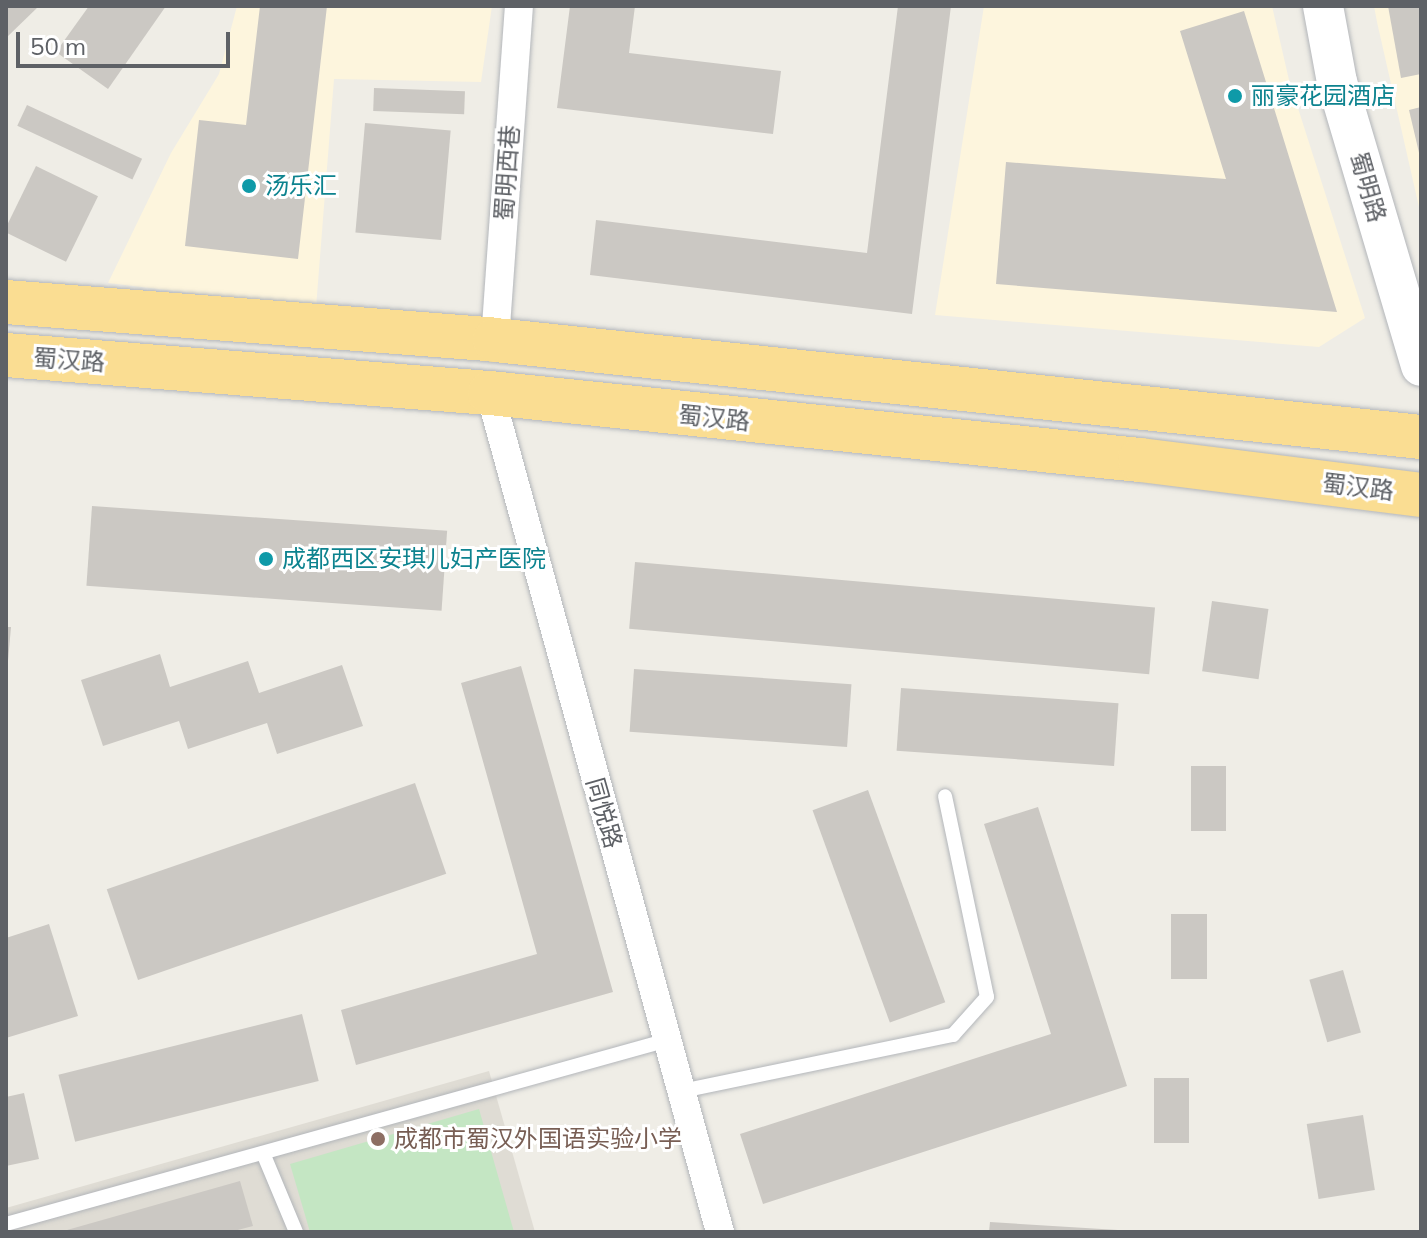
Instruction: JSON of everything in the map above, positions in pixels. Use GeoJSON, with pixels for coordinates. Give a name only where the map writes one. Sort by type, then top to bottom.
{"type":"FeatureCollection","features":[{"type":"Feature","properties":{"kind":"highway"},"geometry":{"type":"LineString","coordinates":[[6,302],[495,340],[1421,437]]}},
{"type":"Feature","properties":{"kind":"highway","name":"蜀汉路"},"geometry":{"type":"LineString","coordinates":[[6,355],[490,393],[1140,460],[1421,495]]}},
{"type":"Feature","properties":{"kind":"street","name":"蜀明西巷"},"geometry":{"type":"LineString","coordinates":[[495,340],[519,6]]}},
{"type":"Feature","properties":{"kind":"street","name":"蜀明路"},"geometry":{"type":"LineString","coordinates":[[1323,6],[1337,82],[1421,366]]}},
{"type":"Feature","properties":{"kind":"street"},"geometry":{"type":"LineString","coordinates":[[6,289],[82,308]]}},
{"type":"Feature","properties":{"kind":"street","name":"同悦路"},"geometry":{"type":"LineString","coordinates":[[490,393],[720,1232]]}},
{"type":"Feature","properties":{"kind":"lane"},"geometry":{"type":"LineString","coordinates":[[682,1091],[953,1035],[987,997],[945,796]]}},
{"type":"Feature","properties":{"kind":"lane"},"geometry":{"type":"LineString","coordinates":[[6,1224],[668,1040]]}},
{"type":"Feature","properties":{"kind":"lane"},"geometry":{"type":"LineString","coordinates":[[263,1153],[296,1232]]}},
{"type":"Feature","properties":{"kind":"shaded area"},"geometry":{"type":"Polygon","coordinates":[[[237,6],[492,6],[481,82],[334,79],[316,308],[108,283],[171,153],[219,74],[237,6]]]}},
{"type":"Feature","properties":{"kind":"shaded area"},"geometry":{"type":"Polygon","coordinates":[[[984,6],[1272,6],[1289,80],[1365,318],[1319,347],[935,315],[984,6]]]}},
{"type":"Feature","properties":{"kind":"shaded area"},"geometry":{"type":"Polygon","coordinates":[[[1374,6],[1421,6],[1421,216],[1377,22],[1374,6]]]}},
{"type":"Feature","properties":{"kind":"shaded area","name":"成都市蜀汉外国语实验小学"},"geometry":{"type":"Polygon","coordinates":[[[489,1071],[535,1232],[6,1232],[6,1208],[489,1071]]]}},
{"type":"Feature","properties":{"kind":"green space"},"geometry":{"type":"Polygon","coordinates":[[[479,1109],[514,1232],[310,1232],[290,1164],[479,1109]]]}},
{"type":"Feature","properties":{"kind":"building"},"geometry":{"type":"Polygon","coordinates":[[[6,6],[39,6],[6,38],[6,6]]]}},
{"type":"Feature","properties":{"kind":"building"},"geometry":{"type":"Polygon","coordinates":[[[89,6],[166,6],[108,89],[56,52],[89,6]]]}},
{"type":"Feature","properties":{"kind":"building","name":"汤乐汇"},"geometry":{"type":"Polygon","coordinates":[[[260,6],[327,6],[298,259],[185,246],[199,120],[246,125],[260,6]]]}},
{"type":"Feature","properties":{"kind":"building"},"geometry":{"type":"Polygon","coordinates":[[[570,6],[635,6],[629,53],[781,71],[773,134],[557,108],[570,6]]]}},
{"type":"Feature","properties":{"kind":"building"},"geometry":{"type":"Polygon","coordinates":[[[898,6],[951,6],[912,314],[590,275],[596,220],[867,253],[898,6]]]}},
{"type":"Feature","properties":{"kind":"building"},"geometry":{"type":"Polygon","coordinates":[[[1388,6],[1421,6],[1421,74],[1401,78],[1388,6]]]}},
{"type":"Feature","properties":{"kind":"building","name":"丽豪花园酒店"},"geometry":{"type":"Polygon","coordinates":[[[1244,11],[1337,312],[996,284],[1006,162],[1226,179],[1180,31],[1244,11]]]}},
{"type":"Feature","properties":{"kind":"building"},"geometry":{"type":"Polygon","coordinates":[[[374,88],[465,91],[464,114],[373,111],[374,88]]]}},
{"type":"Feature","properties":{"kind":"building"},"geometry":{"type":"Polygon","coordinates":[[[27,105],[142,159],[132,180],[17,126],[27,105]]]}},
{"type":"Feature","properties":{"kind":"building"},"geometry":{"type":"Polygon","coordinates":[[[1421,107],[1421,156],[1420,157],[1409,110],[1421,107]]]}},
{"type":"Feature","properties":{"kind":"building"},"geometry":{"type":"Polygon","coordinates":[[[365,123],[451,130],[441,240],[355,233],[365,123]]]}},
{"type":"Feature","properties":{"kind":"building"},"geometry":{"type":"Polygon","coordinates":[[[36,166],[98,196],[66,262],[6,233],[36,166]]]}},
{"type":"Feature","properties":{"kind":"building","name":"成都西区安琪儿妇产医院"},"geometry":{"type":"Polygon","coordinates":[[[92,506],[447,531],[442,611],[86,586],[92,506]]]}},
{"type":"Feature","properties":{"kind":"building"},"geometry":{"type":"Polygon","coordinates":[[[635,562],[1155,607],[1149,674],[629,629],[635,562]]]}},
{"type":"Feature","properties":{"kind":"building"},"geometry":{"type":"Polygon","coordinates":[[[1212,601],[1268,609],[1259,679],[1202,671],[1212,601]]]}},
{"type":"Feature","properties":{"kind":"building"},"geometry":{"type":"Polygon","coordinates":[[[6,627],[11,627],[8,661],[6,661],[6,627]]]}},
{"type":"Feature","properties":{"kind":"building"},"geometry":{"type":"Polygon","coordinates":[[[160,654],[170,687],[248,661],[259,693],[342,665],[363,726],[277,754],[267,723],[188,749],[179,721],[103,746],[81,680],[160,654]]]}},
{"type":"Feature","properties":{"kind":"building"},"geometry":{"type":"Polygon","coordinates":[[[521,666],[613,992],[356,1065],[341,1010],[537,954],[461,683],[521,666]]]}},
{"type":"Feature","properties":{"kind":"building"},"geometry":{"type":"Polygon","coordinates":[[[634,669],[851,684],[847,747],[630,732],[634,669]]]}},
{"type":"Feature","properties":{"kind":"building"},"geometry":{"type":"Polygon","coordinates":[[[901,688],[1118,703],[1114,766],[897,751],[901,688]]]}},
{"type":"Feature","properties":{"kind":"building"},"geometry":{"type":"Polygon","coordinates":[[[1191,766],[1226,766],[1226,831],[1191,831],[1191,766]]]}},
{"type":"Feature","properties":{"kind":"building"},"geometry":{"type":"Polygon","coordinates":[[[415,783],[446,874],[138,980],[107,889],[415,783]]]}},
{"type":"Feature","properties":{"kind":"building"},"geometry":{"type":"Polygon","coordinates":[[[868,790],[945,1002],[890,1023],[813,810],[868,790]]]}},
{"type":"Feature","properties":{"kind":"building"},"geometry":{"type":"Polygon","coordinates":[[[1038,807],[1127,1086],[763,1204],[740,1134],[1051,1034],[984,824],[1038,807]]]}},
{"type":"Feature","properties":{"kind":"building"},"geometry":{"type":"Polygon","coordinates":[[[1171,914],[1207,914],[1207,979],[1171,979],[1171,914]]]}},
{"type":"Feature","properties":{"kind":"building"},"geometry":{"type":"Polygon","coordinates":[[[49,924],[78,1016],[6,1038],[6,938],[49,924]]]}},
{"type":"Feature","properties":{"kind":"building"},"geometry":{"type":"Polygon","coordinates":[[[1343,970],[1361,1032],[1327,1042],[1309,980],[1343,970]]]}},
{"type":"Feature","properties":{"kind":"building"},"geometry":{"type":"Polygon","coordinates":[[[302,1014],[319,1081],[75,1142],[58,1075],[302,1014]]]}},
{"type":"Feature","properties":{"kind":"building"},"geometry":{"type":"Polygon","coordinates":[[[1154,1078],[1189,1078],[1189,1143],[1154,1143],[1154,1078]]]}},
{"type":"Feature","properties":{"kind":"building"},"geometry":{"type":"Polygon","coordinates":[[[24,1093],[39,1159],[6,1166],[6,1097],[24,1093]]]}},
{"type":"Feature","properties":{"kind":"building"},"geometry":{"type":"Polygon","coordinates":[[[1363,1115],[1375,1190],[1319,1199],[1307,1124],[1363,1115]]]}},
{"type":"Feature","properties":{"kind":"building"},"geometry":{"type":"Polygon","coordinates":[[[240,1181],[253,1226],[230,1232],[60,1232],[240,1181]]]}},
{"type":"Feature","properties":{"kind":"building"},"geometry":{"type":"Polygon","coordinates":[[[990,1222],[1118,1230],[1118,1232],[989,1232],[990,1222]]]}},
{"type":"Feature","properties":{"kind":"place","name":"丽豪花园酒店"},"geometry":{"type":"Point","coordinates":[1235,96]}},
{"type":"Feature","properties":{"kind":"place","name":"汤乐汇"},"geometry":{"type":"Point","coordinates":[249,186]}},
{"type":"Feature","properties":{"kind":"place","name":"成都西区安琪儿妇产医院"},"geometry":{"type":"Point","coordinates":[266,559]}},
{"type":"Feature","properties":{"kind":"place","name":"成都市蜀汉外国语实验小学"},"geometry":{"type":"Point","coordinates":[378,1139]}}]}
